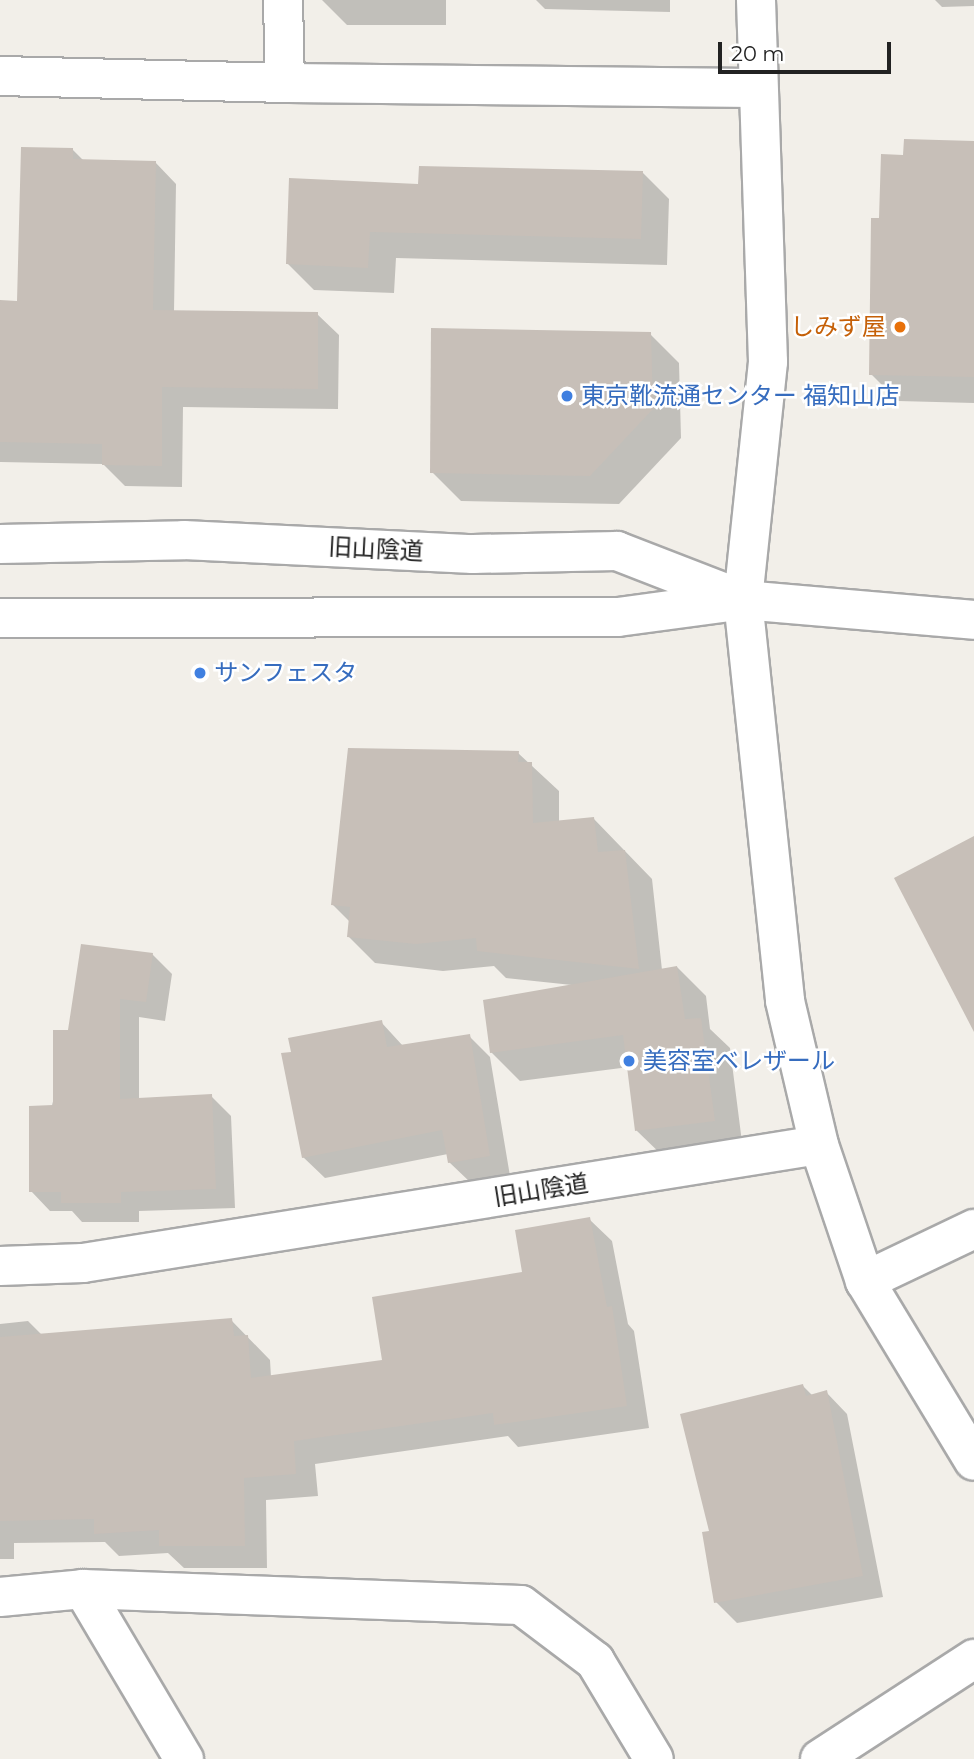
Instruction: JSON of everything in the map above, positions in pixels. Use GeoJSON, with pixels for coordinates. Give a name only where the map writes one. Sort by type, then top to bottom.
{"type":"FeatureCollection","features":[{"type":"Feature","properties":{"kind":"street"},"geometry":{"type":"LineString","coordinates":[[283,0],[285,83]]}},
{"type":"Feature","properties":{"kind":"street"},"geometry":{"type":"LineString","coordinates":[[756,0],[768,362],[743,600],[785,1001],[819,1145],[865,1281],[974,1461]]}},
{"type":"Feature","properties":{"kind":"street"},"geometry":{"type":"LineString","coordinates":[[0,76],[285,83],[757,88]]}},
{"type":"Feature","properties":{"kind":"street","name":"旧山陰道"},"geometry":{"type":"LineString","coordinates":[[0,544],[184,540],[472,554],[617,551],[743,600]]}},
{"type":"Feature","properties":{"kind":"street"},"geometry":{"type":"LineString","coordinates":[[0,618],[618,617],[743,600],[974,620]]}},
{"type":"Feature","properties":{"kind":"street","name":"旧山陰道"},"geometry":{"type":"LineString","coordinates":[[0,1266],[83,1263],[819,1145]]}},
{"type":"Feature","properties":{"kind":"street"},"geometry":{"type":"LineString","coordinates":[[865,1281],[974,1229]]}},
{"type":"Feature","properties":{"kind":"street"},"geometry":{"type":"LineString","coordinates":[[0,1598],[83,1589],[521,1605],[595,1661],[654,1759]]}},
{"type":"Feature","properties":{"kind":"street"},"geometry":{"type":"LineString","coordinates":[[83,1589],[184,1759]]}},
{"type":"Feature","properties":{"kind":"street"},"geometry":{"type":"LineString","coordinates":[[820,1759],[974,1659]]}},
{"type":"Feature","properties":{"kind":"building"},"geometry":{"type":"Polygon","coordinates":[[[904,139],[974,141],[974,377],[869,375],[871,218],[879,218],[881,154],[903,155],[904,139]]]}},
{"type":"Feature","properties":{"kind":"building"},"geometry":{"type":"Polygon","coordinates":[[[21,147],[73,148],[73,159],[156,161],[153,310],[318,312],[318,389],[162,387],[162,466],[102,465],[102,444],[0,442],[0,300],[17,301],[21,147]]]}},
{"type":"Feature","properties":{"kind":"building"},"geometry":{"type":"Polygon","coordinates":[[[419,166],[643,171],[641,239],[370,232],[368,268],[286,264],[289,178],[418,184],[419,166]]]}},
{"type":"Feature","properties":{"kind":"building"},"geometry":{"type":"Polygon","coordinates":[[[431,328],[651,332],[653,409],[590,476],[430,473],[431,328]]]}},
{"type":"Feature","properties":{"kind":"building"},"geometry":{"type":"Polygon","coordinates":[[[348,748],[519,751],[518,762],[532,762],[533,823],[594,817],[598,852],[625,850],[639,969],[477,951],[476,938],[416,944],[347,937],[350,907],[331,905],[348,748]]]}},
{"type":"Feature","properties":{"kind":"building"},"geometry":{"type":"Polygon","coordinates":[[[974,836],[974,1032],[894,878],[974,836]]]}},
{"type":"Feature","properties":{"kind":"building"},"geometry":{"type":"Polygon","coordinates":[[[81,944],[153,953],[146,1002],[120,999],[120,1099],[212,1094],[216,1189],[121,1192],[121,1203],[61,1203],[61,1192],[29,1192],[29,1106],[53,1105],[53,1030],[68,1030],[81,944]]]}},
{"type":"Feature","properties":{"kind":"building"},"geometry":{"type":"Polygon","coordinates":[[[677,966],[685,1019],[701,1018],[715,1121],[635,1131],[623,1035],[490,1053],[483,1000],[677,966]]]}},
{"type":"Feature","properties":{"kind":"building"},"geometry":{"type":"Polygon","coordinates":[[[382,1020],[387,1047],[470,1034],[490,1156],[448,1163],[442,1130],[302,1158],[281,1053],[291,1052],[288,1038],[382,1020]]]}},
{"type":"Feature","properties":{"kind":"building"},"geometry":{"type":"Polygon","coordinates":[[[590,1217],[607,1307],[612,1306],[627,1406],[494,1425],[493,1413],[294,1441],[296,1474],[244,1478],[245,1546],[159,1546],[159,1530],[94,1534],[94,1519],[0,1521],[0,1337],[232,1318],[234,1336],[248,1335],[251,1378],[382,1360],[372,1297],[522,1272],[515,1230],[590,1217]]]}},
{"type":"Feature","properties":{"kind":"building"},"geometry":{"type":"Polygon","coordinates":[[[803,1384],[806,1396],[827,1390],[863,1576],[714,1603],[702,1532],[709,1531],[680,1414],[803,1384]]]}},
{"type":"Feature","properties":{"kind":"place","name":"しみず屋"},"geometry":{"type":"Point","coordinates":[900,327]}},
{"type":"Feature","properties":{"kind":"place","name":"東京靴流通センター 福知山店"},"geometry":{"type":"Point","coordinates":[567,396]}},
{"type":"Feature","properties":{"kind":"place","name":"サンフェスタ"},"geometry":{"type":"Point","coordinates":[200,673]}},
{"type":"Feature","properties":{"kind":"place","name":"美容室ベレザール"},"geometry":{"type":"Point","coordinates":[629,1061]}}]}
